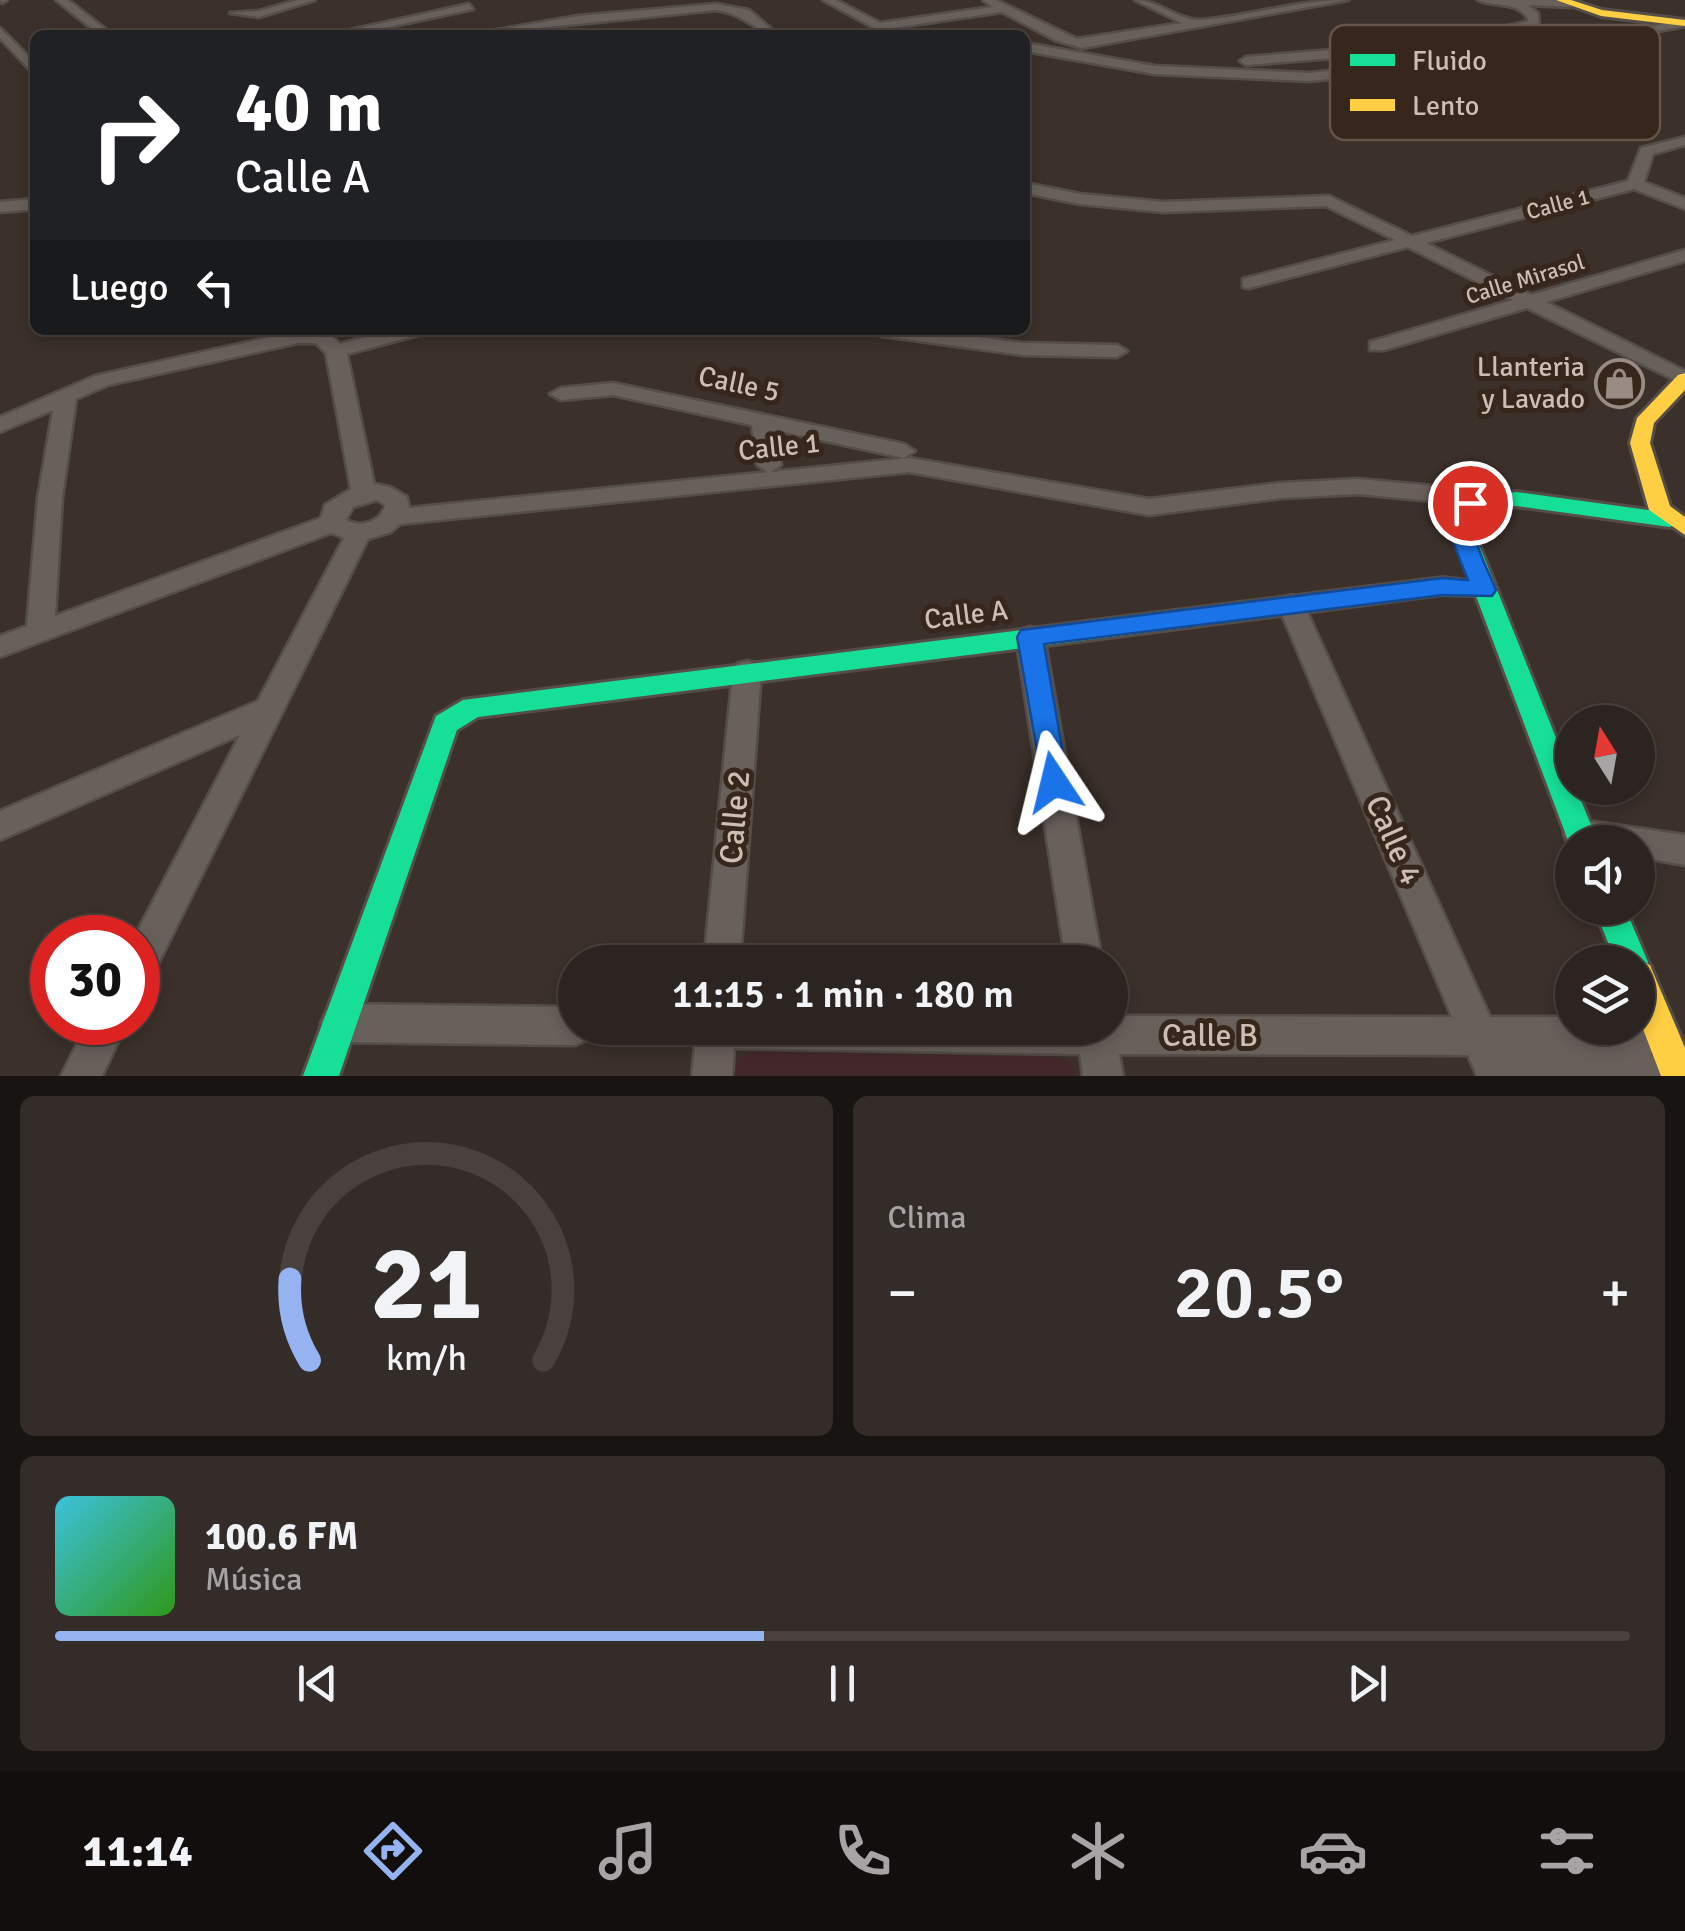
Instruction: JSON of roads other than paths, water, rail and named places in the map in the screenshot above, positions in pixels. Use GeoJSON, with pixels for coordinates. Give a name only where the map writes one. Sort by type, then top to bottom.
{"type":"FeatureCollection","features":[{"type":"Feature","properties":{"kind":"main road"},"geometry":{"type":"LineString","coordinates":[[1565,2],[1632,17],[1685,23]]}},
{"type":"Feature","properties":{"kind":"main road"},"geometry":{"type":"LineString","coordinates":[[1673,520],[1647,468],[1640,443],[1644,422],[1685,379]]}},
{"type":"Feature","properties":{"kind":"main road"},"geometry":{"type":"LineString","coordinates":[[1647,468],[1683,492]]}},
{"type":"Feature","properties":{"kind":"main road"},"geometry":{"type":"LineString","coordinates":[[1673,520],[1672,491],[1683,492]]}},
{"type":"Feature","properties":{"kind":"main road"},"geometry":{"type":"LineString","coordinates":[[1576,825],[1461,528],[1461,514],[1470,503],[1492,499],[1570,499],[1673,520]]}},
{"type":"Feature","properties":{"kind":"main road","name":"Calle A"},"geometry":{"type":"LineString","coordinates":[[340,1023],[446,724],[472,706],[1443,586],[1484,590]]}},
{"type":"Feature","properties":{"kind":"main road"},"geometry":{"type":"LineString","coordinates":[[1655,1018],[1678,1076]]}},
{"type":"Feature","properties":{"kind":"main road"},"geometry":{"type":"LineString","coordinates":[[321,1076],[340,1023]]}},
{"type":"Feature","properties":{"kind":"street"},"geometry":{"type":"LineString","coordinates":[[61,0],[100,30]]}},
{"type":"Feature","properties":{"kind":"street"},"geometry":{"type":"LineString","coordinates":[[265,0],[236,12],[259,14],[310,0]]}},
{"type":"Feature","properties":{"kind":"street"},"geometry":{"type":"LineString","coordinates":[[646,0],[676,12]]}},
{"type":"Feature","properties":{"kind":"street"},"geometry":{"type":"LineString","coordinates":[[828,0],[878,27],[1004,8]]}},
{"type":"Feature","properties":{"kind":"street"},"geometry":{"type":"LineString","coordinates":[[988,0],[1076,43],[1193,59],[1290,60],[1330,55]]}},
{"type":"Feature","properties":{"kind":"street"},"geometry":{"type":"LineString","coordinates":[[1140,0],[1187,21]]}},
{"type":"Feature","properties":{"kind":"street"},"geometry":{"type":"LineString","coordinates":[[1076,43],[1304,0]]}},
{"type":"Feature","properties":{"kind":"street"},"geometry":{"type":"LineString","coordinates":[[1059,38],[1343,0]]}},
{"type":"Feature","properties":{"kind":"street"},"geometry":{"type":"LineString","coordinates":[[1482,0],[1565,2]]}},
{"type":"Feature","properties":{"kind":"street"},"geometry":{"type":"LineString","coordinates":[[1515,1],[1532,13],[1535,23],[1527,25]]}},
{"type":"Feature","properties":{"kind":"street"},"geometry":{"type":"LineString","coordinates":[[358,30],[470,7]]}},
{"type":"Feature","properties":{"kind":"street"},"geometry":{"type":"LineString","coordinates":[[505,30],[562,21],[608,22],[676,12],[736,10],[765,30]]}},
{"type":"Feature","properties":{"kind":"street"},"geometry":{"type":"LineString","coordinates":[[1632,17],[1646,25]]}},
{"type":"Feature","properties":{"kind":"street"},"geometry":{"type":"LineString","coordinates":[[1660,29],[1685,23]]}},
{"type":"Feature","properties":{"kind":"street"},"geometry":{"type":"LineString","coordinates":[[0,32],[30,65]]}},
{"type":"Feature","properties":{"kind":"street"},"geometry":{"type":"LineString","coordinates":[[1030,48],[1156,70],[1296,78],[1330,74]]}},
{"type":"Feature","properties":{"kind":"street"},"geometry":{"type":"LineString","coordinates":[[1685,142],[1662,144],[1646,151],[1635,184],[1685,204]]}},
{"type":"Feature","properties":{"kind":"street","name":"Calle 1"},"geometry":{"type":"LineString","coordinates":[[1248,283],[1635,184]]}},
{"type":"Feature","properties":{"kind":"street"},"geometry":{"type":"LineString","coordinates":[[1030,189],[1125,205],[1164,207],[1330,201],[1685,379]]}},
{"type":"Feature","properties":{"kind":"street"},"geometry":{"type":"LineString","coordinates":[[0,207],[30,204]]}},
{"type":"Feature","properties":{"kind":"street","name":"Calle Mirasol"},"geometry":{"type":"LineString","coordinates":[[1377,346],[1685,255]]}},
{"type":"Feature","properties":{"kind":"street"},"geometry":{"type":"LineString","coordinates":[[336,351],[397,335]]}},
{"type":"Feature","properties":{"kind":"street"},"geometry":{"type":"LineString","coordinates":[[919,335],[1023,349],[1117,350]]}},
{"type":"Feature","properties":{"kind":"street"},"geometry":{"type":"LineString","coordinates":[[0,424],[102,380],[298,338],[320,338],[336,351],[364,493]]}},
{"type":"Feature","properties":{"kind":"street","name":"Calle 5"},"geometry":{"type":"LineString","coordinates":[[561,394],[613,389],[904,451]]}},
{"type":"Feature","properties":{"kind":"street"},"geometry":{"type":"LineString","coordinates":[[40,632],[50,498],[66,395]]}},
{"type":"Feature","properties":{"kind":"street"},"geometry":{"type":"LineString","coordinates":[[762,420],[770,472]]}},
{"type":"Feature","properties":{"kind":"street","name":"Calle 1"},"geometry":{"type":"LineString","coordinates":[[770,472],[904,451],[1167,502]]}},
{"type":"Feature","properties":{"kind":"street","name":"Calle 1"},"geometry":{"type":"LineString","coordinates":[[396,509],[770,472],[908,464],[1126,506],[1371,486],[1434,491],[1470,503]]}},
{"type":"Feature","properties":{"kind":"street"},"geometry":{"type":"LineString","coordinates":[[0,647],[346,528],[396,509],[390,494],[364,493],[339,506],[346,528],[270,709],[160,923]]}},
{"type":"Feature","properties":{"kind":"street","name":"Calle 4"},"geometry":{"type":"LineString","coordinates":[[1290,605],[1497,1074]]}},
{"type":"Feature","properties":{"kind":"street"},"geometry":{"type":"LineString","coordinates":[[1030,637],[1081,945]]}},
{"type":"Feature","properties":{"kind":"street","name":"Calle 2"},"geometry":{"type":"LineString","coordinates":[[723,945],[747,672]]}},
{"type":"Feature","properties":{"kind":"street"},"geometry":{"type":"LineString","coordinates":[[0,826],[270,709]]}},
{"type":"Feature","properties":{"kind":"street"},"geometry":{"type":"LineString","coordinates":[[1655,846],[1685,850]]}},
{"type":"Feature","properties":{"kind":"street"},"geometry":{"type":"LineString","coordinates":[[340,1023],[558,1026]]}},
{"type":"Feature","properties":{"kind":"street","name":"Calle B"},"geometry":{"type":"LineString","coordinates":[[1128,1031],[1662,1036]]}},
{"type":"Feature","properties":{"kind":"street"},"geometry":{"type":"LineString","coordinates":[[81,1076],[96,1045]]}},
{"type":"Feature","properties":{"kind":"street"},"geometry":{"type":"LineString","coordinates":[[712,1076],[715,1045]]}},
{"type":"Feature","properties":{"kind":"street"},"geometry":{"type":"LineString","coordinates":[[1098,1045],[1104,1076]]}},
{"type":"Feature","properties":{"kind":"street"},"geometry":{"type":"LineString","coordinates":[[1497,1074],[1678,1076]]}},
{"type":"Feature","properties":{"kind":"place","name":"Llanteria y Lavado"},"geometry":{"type":"Point","coordinates":[1620,383]}}]}
